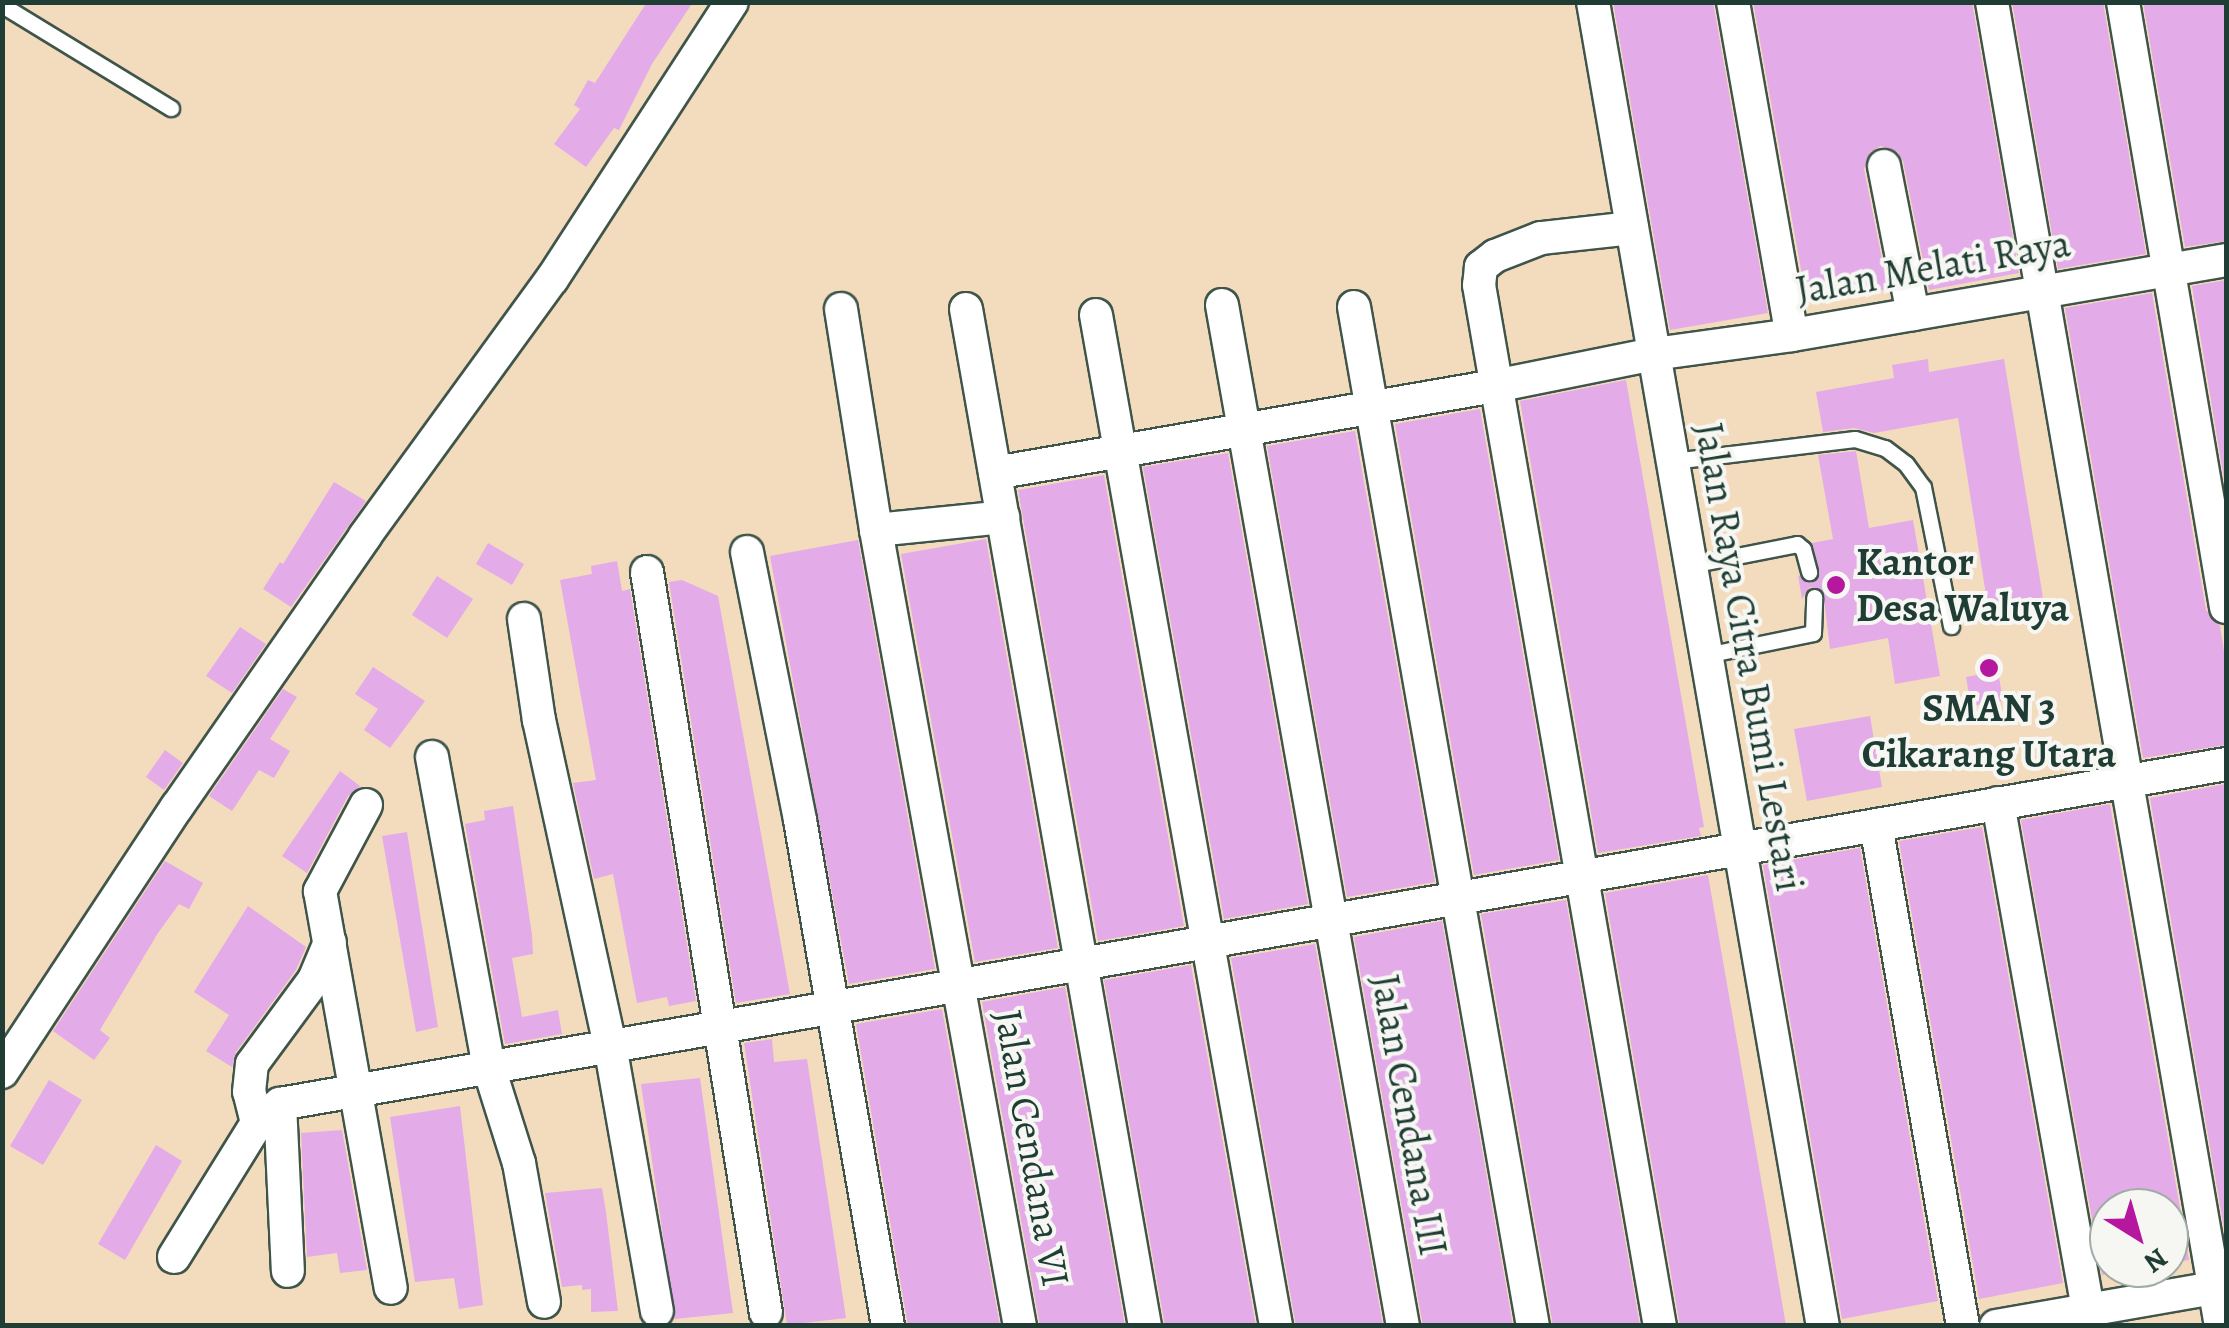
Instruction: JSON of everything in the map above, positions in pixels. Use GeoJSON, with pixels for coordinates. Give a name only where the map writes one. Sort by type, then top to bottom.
{"type":"FeatureCollection","features":[{"type":"Feature","properties":{"kind":"street"},"geometry":{"type":"LineString","coordinates":[[2,1072],[210,759],[552,278],[732,2]]}},
{"type":"Feature","properties":{"kind":"street","name":"Jalan Raya Citra Bumi Lestari"},"geometry":{"type":"LineString","coordinates":[[1593,2],[1823,1326]]}},
{"type":"Feature","properties":{"kind":"street"},"geometry":{"type":"LineString","coordinates":[[1732,2],[1792,335]]}},
{"type":"Feature","properties":{"kind":"street"},"geometry":{"type":"LineString","coordinates":[[1992,2],[2221,1287],[2221,1326]]}},
{"type":"Feature","properties":{"kind":"street"},"geometry":{"type":"LineString","coordinates":[[2123,2],[2226,607]]}},
{"type":"Feature","properties":{"kind":"street"},"geometry":{"type":"LineString","coordinates":[[1884,166],[1912,314]]}},
{"type":"Feature","properties":{"kind":"street"},"geometry":{"type":"LineString","coordinates":[[1632,228],[1541,238],[1495,256],[1481,267],[1479,285],[1660,1326]]}},
{"type":"Feature","properties":{"kind":"street","name":"Jalan Melati Raya"},"geometry":{"type":"LineString","coordinates":[[994,472],[1372,408],[1654,354],[1792,335],[2226,260]]}},
{"type":"Feature","properties":{"kind":"street","name":"Jalan Cendana III"},"geometry":{"type":"LineString","coordinates":[[1222,305],[1403,1326]]}},
{"type":"Feature","properties":{"kind":"street"},"geometry":{"type":"LineString","coordinates":[[1354,308],[1533,1326]]}},
{"type":"Feature","properties":{"kind":"street","name":"Jalan Cendana VI"},"geometry":{"type":"LineString","coordinates":[[841,309],[876,530],[1020,1326]]}},
{"type":"Feature","properties":{"kind":"street"},"geometry":{"type":"LineString","coordinates":[[966,309],[1146,1326]]}},
{"type":"Feature","properties":{"kind":"street"},"geometry":{"type":"LineString","coordinates":[[1096,316],[1276,1326]]}},
{"type":"Feature","properties":{"kind":"street"},"geometry":{"type":"LineString","coordinates":[[876,530],[1002,517]]}},
{"type":"Feature","properties":{"kind":"street"},"geometry":{"type":"LineString","coordinates":[[747,552],[784,733],[888,1326]]}},
{"type":"Feature","properties":{"kind":"street"},"geometry":{"type":"LineString","coordinates":[[647,572],[766,1313]]}},
{"type":"Feature","properties":{"kind":"street"},"geometry":{"type":"LineString","coordinates":[[524,620],[539,720],[610,1045],[657,1310]]}},
{"type":"Feature","properties":{"kind":"street"},"geometry":{"type":"LineString","coordinates":[[432,757],[489,1068],[519,1163],[544,1302]]}},
{"type":"Feature","properties":{"kind":"street"},"geometry":{"type":"LineString","coordinates":[[174,1257],[268,1114],[357,1091],[2226,764]]}},
{"type":"Feature","properties":{"kind":"street"},"geometry":{"type":"LineString","coordinates":[[1998,804],[2090,1318]]}},
{"type":"Feature","properties":{"kind":"street"},"geometry":{"type":"LineString","coordinates":[[366,805],[320,891],[390,1288]]}},
{"type":"Feature","properties":{"kind":"street"},"geometry":{"type":"LineString","coordinates":[[1876,825],[1963,1326]]}},
{"type":"Feature","properties":{"kind":"street"},"geometry":{"type":"LineString","coordinates":[[288,1271],[268,1114],[249,1092],[252,1064],[314,980],[330,942]]}},
{"type":"Feature","properties":{"kind":"street"},"geometry":{"type":"LineString","coordinates":[[1996,1326],[2090,1318],[2221,1287]]}},
{"type":"Feature","properties":{"kind":"lane"},"geometry":{"type":"LineString","coordinates":[[2,5],[171,108]]}},
{"type":"Feature","properties":{"kind":"lane"},"geometry":{"type":"LineString","coordinates":[[1673,461],[1856,440],[1885,448],[1906,464],[1924,488],[1952,626]]}},
{"type":"Feature","properties":{"kind":"lane"},"geometry":{"type":"LineString","coordinates":[[1691,565],[1797,544],[1803,549],[1809,572]]}},
{"type":"Feature","properties":{"kind":"lane"},"geometry":{"type":"LineString","coordinates":[[1706,656],[1813,633],[1814,597]]}},
{"type":"Feature","properties":{"kind":"building"},"geometry":{"type":"Polygon","coordinates":[[[647,2],[693,2],[652,64],[619,130],[614,128],[586,167],[554,144],[580,109],[574,105],[588,80],[595,83],[647,2]]]}},
{"type":"Feature","properties":{"kind":"building"},"geometry":{"type":"Polygon","coordinates":[[[1613,2],[1713,2],[1768,313],[1670,330],[1613,2]]]}},
{"type":"Feature","properties":{"kind":"building"},"geometry":{"type":"Polygon","coordinates":[[[1753,2],[1972,2],[2019,273],[1929,290],[1903,161],[1898,152],[1881,146],[1870,152],[1864,169],[1888,289],[1807,303],[1753,2]]]}},
{"type":"Feature","properties":{"kind":"building"},"geometry":{"type":"Polygon","coordinates":[[[2012,2],[2103,2],[2146,254],[2058,269],[2012,2]]]}},
{"type":"Feature","properties":{"kind":"building"},"geometry":{"type":"Polygon","coordinates":[[[2143,2],[2226,2],[2226,241],[2185,247],[2143,2]]]}},
{"type":"Feature","properties":{"kind":"building"},"geometry":{"type":"Polygon","coordinates":[[[2226,280],[2226,491],[2192,286],[2226,280]]]}},
{"type":"Feature","properties":{"kind":"building"},"geometry":{"type":"Polygon","coordinates":[[[2152,293],[2206,610],[2220,626],[2226,664],[2226,745],[2143,758],[2065,308],[2152,293]]]}},
{"type":"Feature","properties":{"kind":"building"},"geometry":{"type":"Polygon","coordinates":[[[1928,359],[1929,372],[2004,359],[2044,604],[1989,614],[1958,418],[1874,433],[1854,428],[1823,432],[1816,392],[1894,378],[1892,365],[1928,359]]]}},
{"type":"Feature","properties":{"kind":"building"},"geometry":{"type":"Polygon","coordinates":[[[1626,380],[1704,827],[1699,828],[1701,836],[1598,853],[1520,401],[1626,380]]]}},
{"type":"Feature","properties":{"kind":"building"},"geometry":{"type":"Polygon","coordinates":[[[1480,409],[1559,860],[1474,875],[1395,424],[1480,409]]]}},
{"type":"Feature","properties":{"kind":"building"},"geometry":{"type":"Polygon","coordinates":[[[1355,431],[1435,882],[1347,897],[1267,446],[1355,431]]]}},
{"type":"Feature","properties":{"kind":"building"},"geometry":{"type":"Polygon","coordinates":[[[1856,451],[1869,528],[1913,520],[1940,676],[1895,684],[1888,638],[1830,649],[1823,591],[1810,587],[1802,599],[1798,575],[1811,583],[1820,574],[1812,543],[1833,539],[1818,455],[1856,451]]]}},
{"type":"Feature","properties":{"kind":"building"},"geometry":{"type":"Polygon","coordinates":[[[1228,453],[1308,904],[1224,919],[1143,467],[1228,453]]]}},
{"type":"Feature","properties":{"kind":"building"},"geometry":{"type":"Polygon","coordinates":[[[1104,475],[1184,926],[1098,941],[1018,490],[1104,475]]]}},
{"type":"Feature","properties":{"kind":"building"},"geometry":{"type":"Polygon","coordinates":[[[334,482],[366,501],[291,607],[263,589],[334,482]]]}},
{"type":"Feature","properties":{"kind":"building"},"geometry":{"type":"Polygon","coordinates":[[[986,539],[1058,948],[975,962],[901,554],[986,539]]]}},
{"type":"Feature","properties":{"kind":"building"},"geometry":{"type":"Polygon","coordinates":[[[858,540],[935,969],[849,984],[770,556],[858,540]]]}},
{"type":"Feature","properties":{"kind":"building"},"geometry":{"type":"Polygon","coordinates":[[[488,543],[524,564],[512,585],[476,564],[488,543]]]}},
{"type":"Feature","properties":{"kind":"building"},"geometry":{"type":"Polygon","coordinates":[[[617,561],[622,591],[630,589],[696,1001],[669,1006],[667,997],[637,1003],[613,874],[594,879],[573,783],[596,780],[560,580],[592,574],[591,566],[617,561]]]}},
{"type":"Feature","properties":{"kind":"building"},"geometry":{"type":"Polygon","coordinates":[[[437,576],[473,599],[447,638],[412,615],[437,576]]]}},
{"type":"Feature","properties":{"kind":"building"},"geometry":{"type":"Polygon","coordinates":[[[682,580],[718,596],[790,994],[736,1003],[669,582],[682,580]]]}},
{"type":"Feature","properties":{"kind":"building"},"geometry":{"type":"Polygon","coordinates":[[[240,627],[266,644],[232,693],[206,676],[240,627]]]}},
{"type":"Feature","properties":{"kind":"building"},"geometry":{"type":"Polygon","coordinates":[[[373,667],[425,701],[390,748],[364,730],[378,709],[355,694],[373,667]]]}},
{"type":"Feature","properties":{"kind":"building"},"geometry":{"type":"Polygon","coordinates":[[[1998,671],[2003,701],[1971,706],[1966,677],[1998,671]]]}},
{"type":"Feature","properties":{"kind":"building"},"geometry":{"type":"Polygon","coordinates":[[[283,689],[297,697],[270,739],[290,751],[274,778],[259,770],[232,811],[209,796],[283,689]]]}},
{"type":"Feature","properties":{"kind":"building"},"geometry":{"type":"Polygon","coordinates":[[[1870,716],[1882,787],[1807,801],[1794,729],[1870,716]]]}},
{"type":"Feature","properties":{"kind":"building"},"geometry":{"type":"Polygon","coordinates":[[[165,750],[183,763],[164,790],[146,777],[165,750]]]}},
{"type":"Feature","properties":{"kind":"building"},"geometry":{"type":"Polygon","coordinates":[[[340,771],[360,786],[348,796],[307,873],[282,856],[340,771]]]}},
{"type":"Feature","properties":{"kind":"building"},"geometry":{"type":"Polygon","coordinates":[[[2226,784],[2226,1240],[2150,798],[2226,784]]]}},
{"type":"Feature","properties":{"kind":"building"},"geometry":{"type":"Polygon","coordinates":[[[2110,804],[2177,1188],[2089,1188],[2089,1202],[2021,820],[2110,804]]]}},
{"type":"Feature","properties":{"kind":"building"},"geometry":{"type":"Polygon","coordinates":[[[513,806],[533,954],[512,958],[522,1017],[558,1010],[562,1034],[505,1044],[465,824],[485,820],[484,811],[513,806]]]}},
{"type":"Feature","properties":{"kind":"building"},"geometry":{"type":"Polygon","coordinates":[[[1982,827],[2063,1283],[1979,1299],[1899,841],[1982,827]]]}},
{"type":"Feature","properties":{"kind":"building"},"geometry":{"type":"Polygon","coordinates":[[[407,832],[438,1027],[416,1032],[382,836],[407,832]]]}},
{"type":"Feature","properties":{"kind":"building"},"geometry":{"type":"Polygon","coordinates":[[[1860,848],[1938,1301],[1842,1319],[1763,865],[1860,848]]]}},
{"type":"Feature","properties":{"kind":"building"},"geometry":{"type":"Polygon","coordinates":[[[165,861],[203,883],[189,909],[179,904],[158,933],[100,1030],[110,1038],[94,1060],[53,1031],[165,861]]]}},
{"type":"Feature","properties":{"kind":"building"},"geometry":{"type":"Polygon","coordinates":[[[1708,875],[1786,1326],[1680,1326],[1605,893],[1708,875]]]}},
{"type":"Feature","properties":{"kind":"building"},"geometry":{"type":"Polygon","coordinates":[[[1566,900],[1640,1326],[1553,1326],[1481,914],[1566,900]]]}},
{"type":"Feature","properties":{"kind":"building"},"geometry":{"type":"Polygon","coordinates":[[[248,906],[306,947],[296,970],[236,1052],[232,1067],[206,1051],[229,1015],[194,992],[248,906]]]}},
{"type":"Feature","properties":{"kind":"building"},"geometry":{"type":"Polygon","coordinates":[[[1442,921],[1513,1326],[1423,1326],[1354,937],[1442,921]]]}},
{"type":"Feature","properties":{"kind":"building"},"geometry":{"type":"Polygon","coordinates":[[[1315,944],[1383,1326],[1296,1326],[1231,958],[1315,944]]]}},
{"type":"Feature","properties":{"kind":"building"},"geometry":{"type":"Polygon","coordinates":[[[1191,965],[1256,1326],[1165,1326],[1104,980],[1191,965]]]}},
{"type":"Feature","properties":{"kind":"building"},"geometry":{"type":"Polygon","coordinates":[[[1065,987],[1125,1326],[1040,1326],[982,1002],[1065,987]]]}},
{"type":"Feature","properties":{"kind":"building"},"geometry":{"type":"Polygon","coordinates":[[[942,1009],[1000,1326],[908,1326],[856,1024],[942,1009]]]}},
{"type":"Feature","properties":{"kind":"building"},"geometry":{"type":"Polygon","coordinates":[[[772,1039],[774,1062],[807,1059],[846,1318],[787,1325],[744,1043],[772,1039]]]}},
{"type":"Feature","properties":{"kind":"building"},"geometry":{"type":"Polygon","coordinates":[[[700,1078],[733,1313],[675,1319],[641,1084],[700,1078]]]}},
{"type":"Feature","properties":{"kind":"building"},"geometry":{"type":"Polygon","coordinates":[[[49,1080],[82,1100],[43,1165],[10,1146],[49,1080]]]}},
{"type":"Feature","properties":{"kind":"building"},"geometry":{"type":"Polygon","coordinates":[[[460,1106],[483,1305],[459,1309],[454,1278],[415,1282],[390,1117],[460,1106]]]}},
{"type":"Feature","properties":{"kind":"building"},"geometry":{"type":"Polygon","coordinates":[[[342,1130],[367,1270],[340,1273],[337,1253],[307,1257],[301,1133],[342,1130]]]}},
{"type":"Feature","properties":{"kind":"building"},"geometry":{"type":"Polygon","coordinates":[[[156,1145],[182,1161],[125,1260],[98,1244],[156,1145]]]}},
{"type":"Feature","properties":{"kind":"building"},"geometry":{"type":"Polygon","coordinates":[[[602,1188],[618,1311],[591,1312],[591,1289],[582,1290],[582,1285],[562,1287],[545,1193],[602,1188]]]}},
{"type":"Feature","properties":{"kind":"place","name":"Kantor Desa Waluya"},"geometry":{"type":"Point","coordinates":[1836,585]}},
{"type":"Feature","properties":{"kind":"place","name":"SMAN 3 Cikarang Utara"},"geometry":{"type":"Point","coordinates":[1989,668]}}]}
